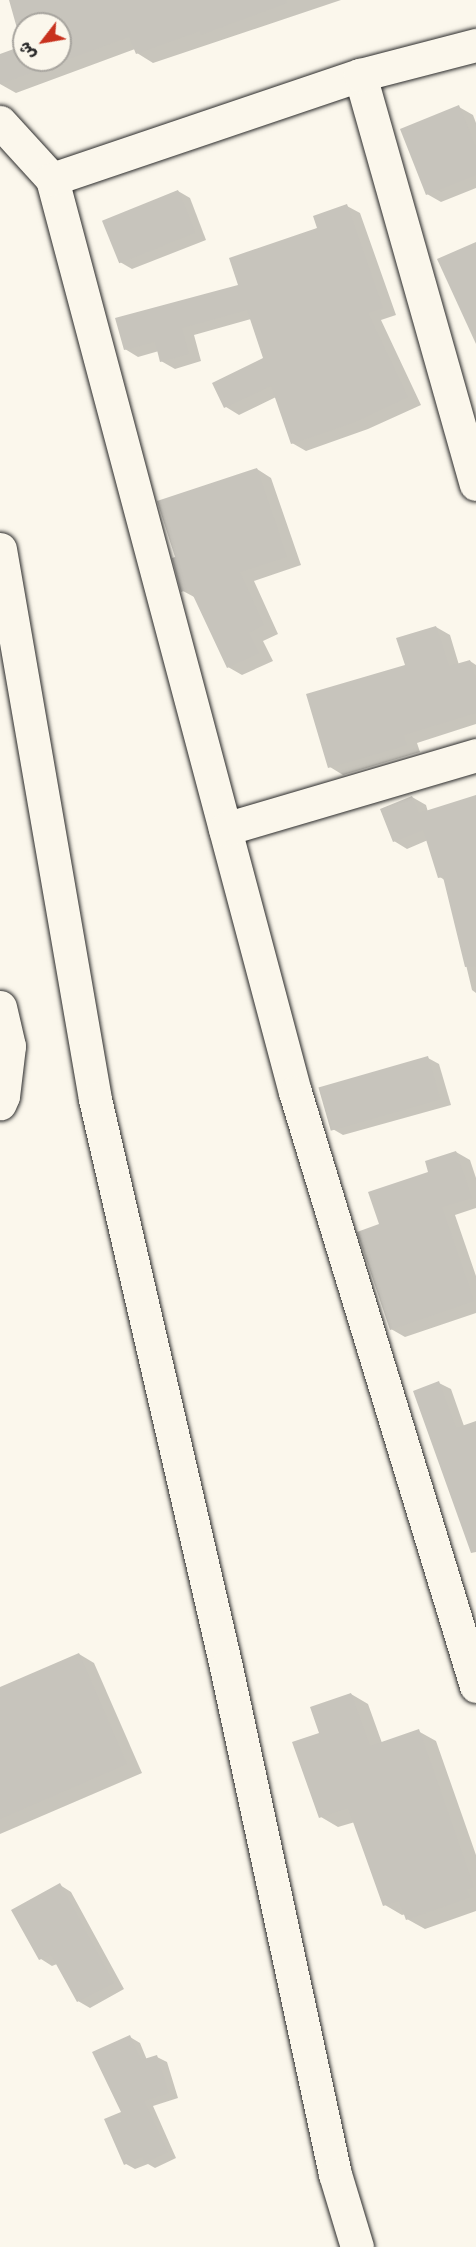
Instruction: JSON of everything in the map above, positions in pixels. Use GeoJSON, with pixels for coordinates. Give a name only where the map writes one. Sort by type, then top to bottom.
{"type":"FeatureCollection","features":[{"type":"Feature","properties":{"kind":"street"},"geometry":{"type":"LineString","coordinates":[[52,179],[360,75],[476,45]]}},
{"type":"Feature","properties":{"kind":"street"},"geometry":{"type":"LineString","coordinates":[[360,75],[476,484]]}},
{"type":"Feature","properties":{"kind":"street"},"geometry":{"type":"LineString","coordinates":[[0,122],[52,179],[295,1092],[476,1686]]}},
{"type":"Feature","properties":{"kind":"street"},"geometry":{"type":"LineString","coordinates":[[0,549],[95,1099],[226,1667],[335,2174],[357,2247]]}},
{"type":"Feature","properties":{"kind":"street"},"geometry":{"type":"LineString","coordinates":[[225,829],[476,755]]}},
{"type":"Feature","properties":{"kind":"street"},"geometry":{"type":"LineString","coordinates":[[0,1007],[9,1046],[3,1096],[0,1103]]}},
{"type":"Feature","properties":{"kind":"building"},"geometry":{"type":"Polygon","coordinates":[[[9,0],[286,0],[287,3],[201,35],[200,31],[136,54],[129,37],[72,58],[72,12],[12,12],[9,0]]]}},
{"type":"Feature","properties":{"kind":"building"},"geometry":{"type":"Polygon","coordinates":[[[12,50],[12,72],[33,72],[0,84],[0,54],[12,50]]]}},
{"type":"Feature","properties":{"kind":"building"},"geometry":{"type":"Polygon","coordinates":[[[459,105],[476,147],[476,175],[426,195],[400,129],[459,105]]]}},
{"type":"Feature","properties":{"kind":"building"},"geometry":{"type":"Polygon","coordinates":[[[178,190],[195,233],[119,263],[102,221],[178,190]]]}},
{"type":"Feature","properties":{"kind":"building"},"geometry":{"type":"Polygon","coordinates":[[[347,204],[383,308],[368,313],[408,397],[355,422],[291,444],[271,386],[224,408],[212,383],[263,358],[247,310],[182,328],[189,354],[160,362],[155,342],[124,350],[115,318],[238,285],[229,258],[317,228],[313,216],[347,204]]]}},
{"type":"Feature","properties":{"kind":"building"},"geometry":{"type":"Polygon","coordinates":[[[476,242],[476,344],[437,259],[476,242]]]}},
{"type":"Feature","properties":{"kind":"building"},"geometry":{"type":"Polygon","coordinates":[[[257,468],[287,557],[240,572],[264,625],[249,633],[259,653],[227,668],[190,589],[181,592],[172,558],[175,557],[157,501],[257,468]]]}},
{"type":"Feature","properties":{"kind":"building"},"geometry":{"type":"Polygon","coordinates":[[[436,626],[449,666],[470,660],[476,679],[476,713],[404,735],[407,745],[328,768],[306,694],[405,665],[396,638],[436,626]]]}},
{"type":"Feature","properties":{"kind":"building"},"geometry":{"type":"Polygon","coordinates":[[[476,795],[476,966],[465,967],[443,877],[438,878],[423,830],[393,842],[380,809],[412,796],[419,813],[476,795]]]}},
{"type":"Feature","properties":{"kind":"building"},"geometry":{"type":"Polygon","coordinates":[[[428,1056],[440,1099],[331,1131],[318,1087],[428,1056]]]}},
{"type":"Feature","properties":{"kind":"building"},"geometry":{"type":"Polygon","coordinates":[[[456,1151],[472,1198],[442,1207],[474,1301],[390,1330],[357,1232],[379,1224],[368,1192],[428,1172],[425,1161],[456,1151]]]}},
{"type":"Feature","properties":{"kind":"building"},"geometry":{"type":"Polygon","coordinates":[[[439,1381],[456,1428],[476,1421],[476,1552],[471,1553],[413,1391],[439,1381]]]}},
{"type":"Feature","properties":{"kind":"building"},"geometry":{"type":"Polygon","coordinates":[[[79,1653],[127,1764],[0,1819],[0,1687],[79,1653]]]}},
{"type":"Feature","properties":{"kind":"building"},"geometry":{"type":"Polygon","coordinates":[[[351,1693],[370,1746],[419,1729],[474,1887],[467,1889],[471,1897],[406,1920],[399,1901],[383,1906],[348,1808],[319,1818],[292,1742],[319,1733],[310,1707],[351,1693]]]}},
{"type":"Feature","properties":{"kind":"building"},"geometry":{"type":"Polygon","coordinates":[[[60,1883],[114,1983],[77,2002],[51,1955],[39,1960],[11,1910],[60,1883]]]}},
{"type":"Feature","properties":{"kind":"building"},"geometry":{"type":"Polygon","coordinates":[[[130,2035],[141,2060],[157,2055],[169,2093],[144,2101],[168,2152],[145,2163],[142,2157],[124,2165],[104,2119],[121,2112],[92,2052],[130,2035]]]}}]}
